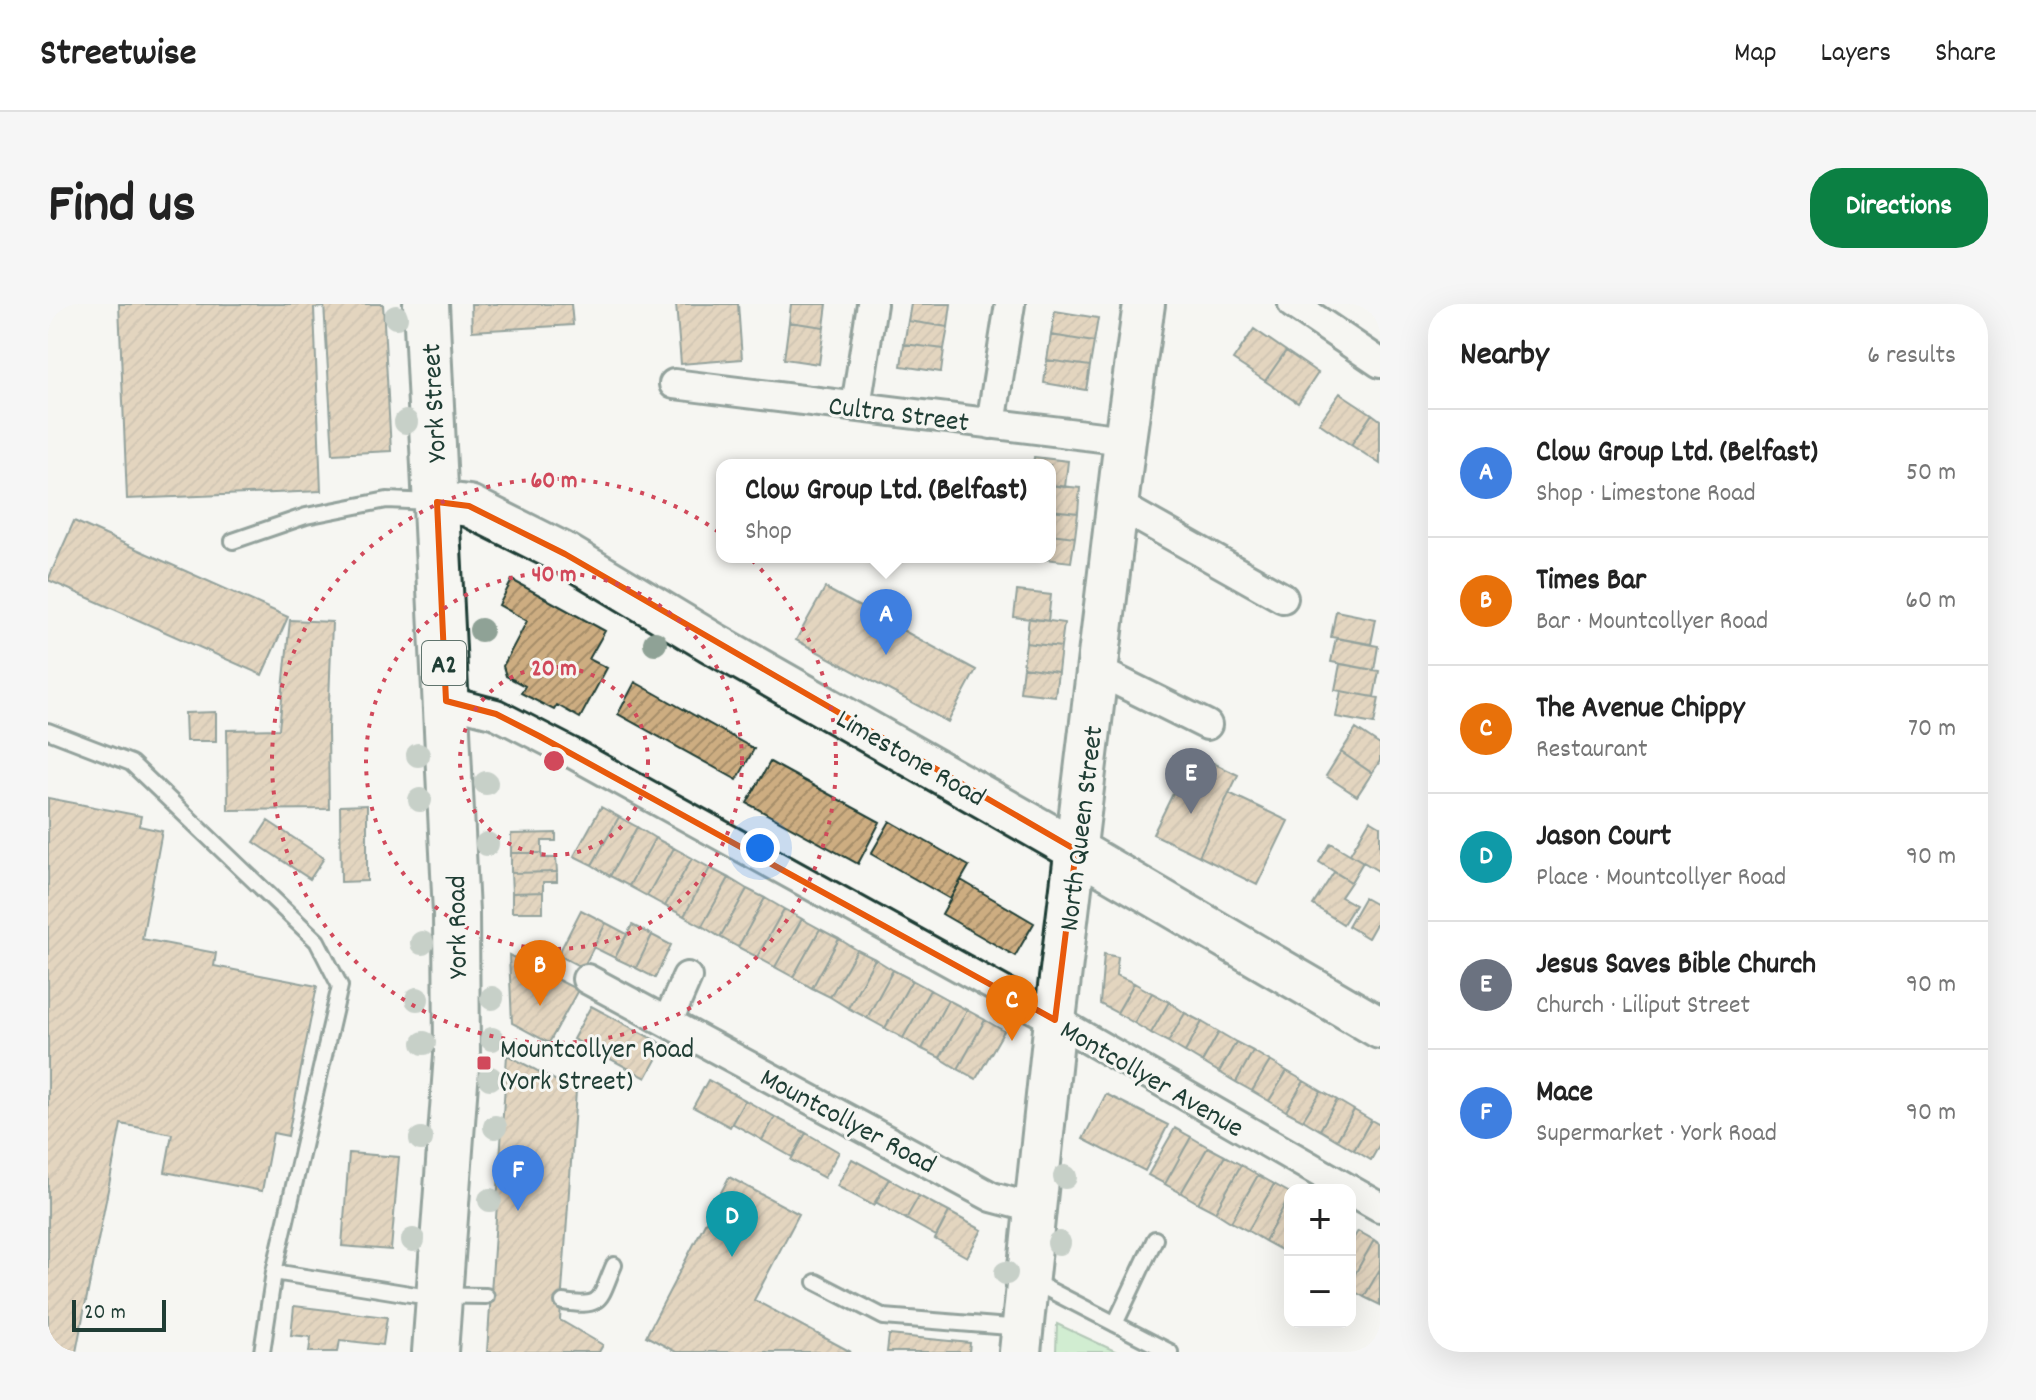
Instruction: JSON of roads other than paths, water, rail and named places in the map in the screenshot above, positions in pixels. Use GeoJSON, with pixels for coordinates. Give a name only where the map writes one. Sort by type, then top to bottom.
{"type":"FeatureCollection","features":[{"type":"Feature","properties":{"kind":"main road","name":"York Street"},"geometry":{"type":"LineString","coordinates":[[426,304],[437,502]]}},
{"type":"Feature","properties":{"kind":"main road","name":"North Queen Street"},"geometry":{"type":"LineString","coordinates":[[1021,1340],[1055,1020],[1144,304]]}},
{"type":"Feature","properties":{"kind":"main road","name":"York Road"},"geometry":{"type":"LineString","coordinates":[[435,1352],[457,1055],[456,913],[437,502]]}},
{"type":"Feature","properties":{"kind":"main road","name":"Limestone Road"},"geometry":{"type":"LineString","coordinates":[[437,502],[469,506],[565,554],[711,642],[1380,1028]]}},
{"type":"Feature","properties":{"kind":"street"},"geometry":{"type":"LineString","coordinates":[[856,406],[872,304]]}},
{"type":"Feature","properties":{"kind":"street"},"geometry":{"type":"LineString","coordinates":[[991,424],[1010,304]]}},
{"type":"Feature","properties":{"kind":"street"},"geometry":{"type":"LineString","coordinates":[[1293,304],[1380,363]]}},
{"type":"Feature","properties":{"kind":"street","name":"Cultra Street"},"geometry":{"type":"LineString","coordinates":[[674,384],[1125,440]]}},
{"type":"Feature","properties":{"kind":"street"},"geometry":{"type":"LineString","coordinates":[[1118,505],[1283,598]]}},
{"type":"Feature","properties":{"kind":"street"},"geometry":{"type":"LineString","coordinates":[[1098,671],[1207,725]]}},
{"type":"Feature","properties":{"kind":"street","name":"Montcollyer Avenue"},"geometry":{"type":"LineString","coordinates":[[446,701],[496,714],[539,736],[1055,1020],[1340,1184]]}},
{"type":"Feature","properties":{"kind":"street"},"geometry":{"type":"LineString","coordinates":[[668,1021],[687,977]]}},
{"type":"Feature","properties":{"kind":"street","name":"Mountcollyer Road"},"geometry":{"type":"LineString","coordinates":[[587,979],[992,1197],[1033,1208]]}},
{"type":"Feature","properties":{"kind":"street","name":"Montcollyer Avenue"},"geometry":{"type":"LineString","coordinates":[[1356,1193],[1380,1207]]}},
{"type":"Feature","properties":{"kind":"lane"},"geometry":{"type":"LineString","coordinates":[[233,541],[306,516],[387,500],[437,502]]}},
{"type":"Feature","properties":{"kind":"lane"},"geometry":{"type":"LineString","coordinates":[[48,731],[131,763],[317,941],[340,986],[274,1272],[262,1352]]}},
{"type":"Feature","properties":{"kind":"lane"},"geometry":{"type":"LineString","coordinates":[[1115,1324],[1155,1239]]}},
{"type":"Feature","properties":{"kind":"lane"},"geometry":{"type":"LineString","coordinates":[[563,1302],[594,1303],[599,1299],[614,1265]]}},
{"type":"Feature","properties":{"kind":"lane"},"geometry":{"type":"LineString","coordinates":[[274,1272],[416,1295],[486,1296]]}},
{"type":"Feature","properties":{"kind":"lane"},"geometry":{"type":"LineString","coordinates":[[1027,1278],[1170,1352]]}},
{"type":"Feature","properties":{"kind":"lane"},"geometry":{"type":"LineString","coordinates":[[816,1282],[884,1317],[1021,1340]]}},
{"type":"Feature","properties":{"kind":"place","name":"Clow Group Ltd. (Belfast)"},"geometry":{"type":"Point","coordinates":[886,655]}},
{"type":"Feature","properties":{"kind":"place","name":"Jesus Saves Bible Church"},"geometry":{"type":"Point","coordinates":[1191,814]}},
{"type":"Feature","properties":{"kind":"place","name":"Times Bar"},"geometry":{"type":"Point","coordinates":[540,1006]}},
{"type":"Feature","properties":{"kind":"place","name":"The Avenue Chippy"},"geometry":{"type":"Point","coordinates":[1012,1041]}},
{"type":"Feature","properties":{"kind":"place","name":"Mountcollyer Road (York Street)"},"geometry":{"type":"Point","coordinates":[484,1063]}},
{"type":"Feature","properties":{"kind":"place","name":"Mace"},"geometry":{"type":"Point","coordinates":[518,1211]}},
{"type":"Feature","properties":{"kind":"place","name":"Jason Court"},"geometry":{"type":"Point","coordinates":[732,1257]}}]}
